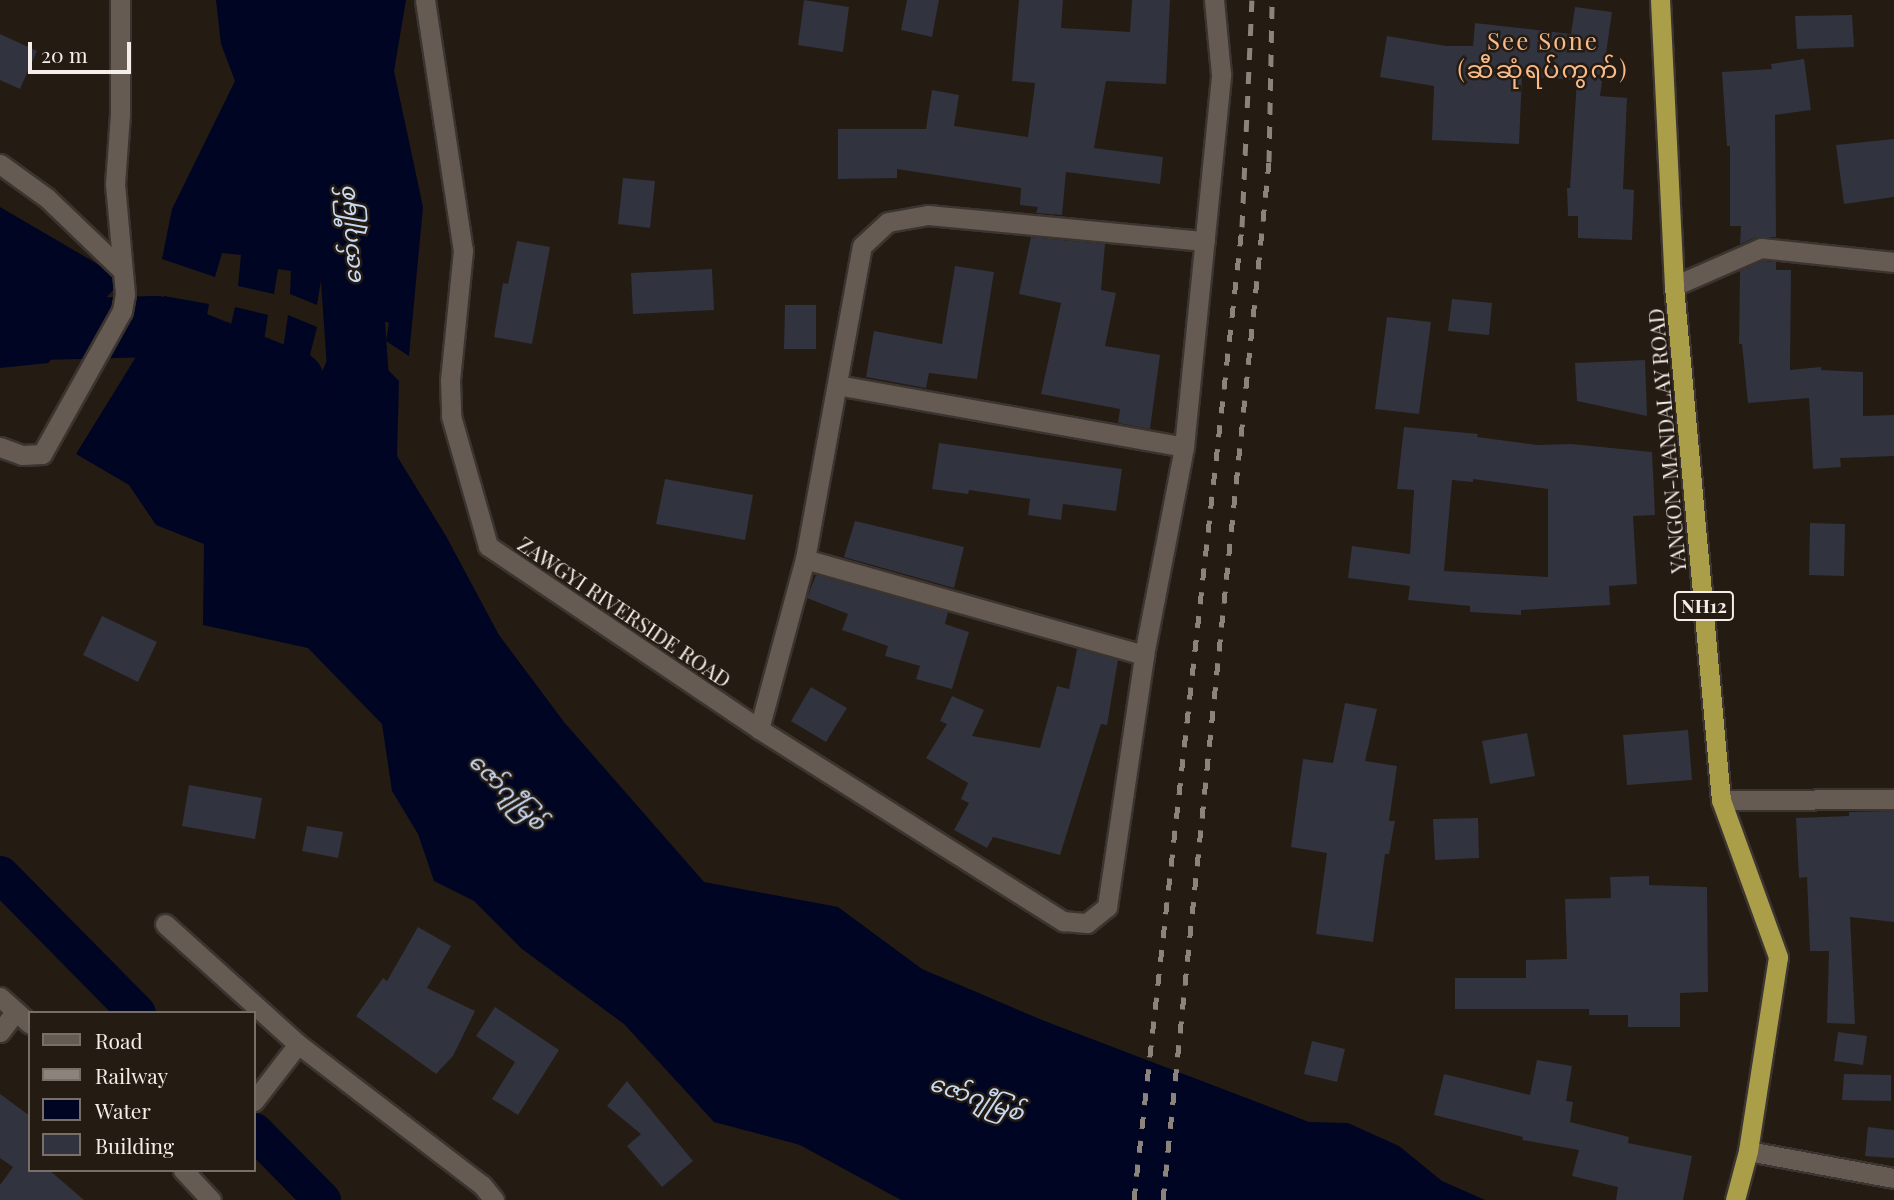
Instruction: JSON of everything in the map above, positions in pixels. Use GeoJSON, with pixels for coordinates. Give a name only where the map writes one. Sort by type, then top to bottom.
{"type":"FeatureCollection","features":[{"type":"Feature","properties":{"kind":"highway","name":"YANGON-MANDALAY ROAD"},"geometry":{"type":"LineString","coordinates":[[1660,0],[1674,286],[1721,800],[1778,957],[1748,1151],[1735,1200]]}},
{"type":"Feature","properties":{"kind":"street"},"geometry":{"type":"LineString","coordinates":[[0,447],[22,455],[42,454],[122,311],[125,294],[115,184],[120,114],[120,0]]}},
{"type":"Feature","properties":{"kind":"street","name":"ZAWGYI RIVERSIDE ROAD"},"geometry":{"type":"LineString","coordinates":[[425,0],[463,250],[450,380],[451,416],[488,546],[759,729],[1063,921],[1087,923],[1108,907],[1144,655]]}},
{"type":"Feature","properties":{"kind":"street"},"geometry":{"type":"LineString","coordinates":[[805,559],[1144,655],[1184,447],[1221,74],[1214,0]]}},
{"type":"Feature","properties":{"kind":"street"},"geometry":{"type":"LineString","coordinates":[[0,164],[47,198],[121,269]]}},
{"type":"Feature","properties":{"kind":"street"},"geometry":{"type":"LineString","coordinates":[[759,729],[805,559],[862,246],[888,222],[928,215],[1205,241]]}},
{"type":"Feature","properties":{"kind":"street"},"geometry":{"type":"LineString","coordinates":[[1674,286],[1761,248],[1894,262]]}},
{"type":"Feature","properties":{"kind":"street"},"geometry":{"type":"LineString","coordinates":[[837,385],[1184,447]]}},
{"type":"Feature","properties":{"kind":"street"},"geometry":{"type":"LineString","coordinates":[[1721,800],[1894,799]]}},
{"type":"Feature","properties":{"kind":"street"},"geometry":{"type":"LineString","coordinates":[[165,924],[298,1044],[482,1185],[495,1200]]}},
{"type":"Feature","properties":{"kind":"street"},"geometry":{"type":"LineString","coordinates":[[0,997],[23,1018],[0,1032]]}},
{"type":"Feature","properties":{"kind":"street"},"geometry":{"type":"LineString","coordinates":[[256,1099],[298,1044]]}},
{"type":"Feature","properties":{"kind":"street"},"geometry":{"type":"LineString","coordinates":[[1748,1151],[1894,1178]]}},
{"type":"Feature","properties":{"kind":"street"},"geometry":{"type":"LineString","coordinates":[[188,1172],[211,1200]]}},
{"type":"Feature","properties":{"kind":"water"},"geometry":{"type":"Polygon","coordinates":[[[216,0],[406,0],[394,71],[423,207],[409,356],[386,341],[389,323],[371,317],[368,328],[342,312],[347,294],[321,280],[317,305],[290,294],[291,271],[278,269],[274,294],[238,286],[241,255],[222,253],[215,277],[162,259],[172,209],[235,81],[221,44],[216,0]]]}},
{"type":"Feature","properties":{"kind":"water"},"geometry":{"type":"Polygon","coordinates":[[[0,207],[123,279],[48,363],[0,368],[0,207]]]}},
{"type":"Feature","properties":{"kind":"water"},"geometry":{"type":"Polygon","coordinates":[[[164,296],[209,304],[201,348],[225,351],[235,307],[268,315],[261,359],[281,363],[288,315],[317,327],[306,371],[320,377],[338,333],[361,348],[347,389],[366,401],[376,358],[399,381],[397,456],[446,536],[499,635],[564,722],[704,882],[838,907],[922,969],[1042,1020],[1309,1122],[1348,1123],[1399,1146],[1442,1181],[1485,1200],[901,1200],[800,1145],[714,1122],[624,1024],[522,949],[474,901],[434,881],[418,834],[392,791],[382,724],[308,648],[203,625],[204,544],[156,525],[129,485],[76,454],[155,326],[164,307],[164,296]]]}},
{"type":"Feature","properties":{"kind":"building"},"geometry":{"type":"Polygon","coordinates":[[[804,0],[849,7],[843,52],[798,45],[804,0]]]}},
{"type":"Feature","properties":{"kind":"building"},"geometry":{"type":"Polygon","coordinates":[[[907,0],[939,0],[932,37],[901,30],[907,0]]]}},
{"type":"Feature","properties":{"kind":"building"},"geometry":{"type":"Polygon","coordinates":[[[1019,0],[1063,0],[1061,28],[1130,32],[1132,0],[1170,0],[1166,84],[1106,81],[1094,148],[1163,157],[1160,184],[1066,172],[1062,215],[1036,213],[1038,207],[1020,205],[1021,188],[897,169],[897,178],[838,179],[838,129],[926,129],[932,90],[959,95],[954,126],[1028,137],[1035,83],[1012,81],[1019,0]]]}},
{"type":"Feature","properties":{"kind":"building"},"geometry":{"type":"Polygon","coordinates":[[[1575,7],[1612,12],[1600,96],[1627,98],[1623,189],[1634,190],[1632,240],[1578,238],[1578,216],[1568,216],[1567,188],[1570,188],[1577,80],[1522,76],[1519,144],[1432,140],[1434,86],[1380,77],[1387,36],[1446,46],[1473,46],[1475,23],[1571,34],[1575,7]]]}},
{"type":"Feature","properties":{"kind":"building"},"geometry":{"type":"Polygon","coordinates":[[[1852,15],[1854,47],[1797,49],[1795,16],[1852,15]]]}},
{"type":"Feature","properties":{"kind":"building"},"geometry":{"type":"Polygon","coordinates":[[[0,34],[37,51],[20,89],[0,80],[0,34]]]}},
{"type":"Feature","properties":{"kind":"building"},"geometry":{"type":"Polygon","coordinates":[[[1804,59],[1811,110],[1775,115],[1776,237],[1757,237],[1740,244],[1741,226],[1730,226],[1730,146],[1727,146],[1722,72],[1772,69],[1771,64],[1804,59]]]}},
{"type":"Feature","properties":{"kind":"building"},"geometry":{"type":"Polygon","coordinates":[[[1894,139],[1894,197],[1844,204],[1836,145],[1894,139]]]}},
{"type":"Feature","properties":{"kind":"building"},"geometry":{"type":"Polygon","coordinates":[[[623,178],[655,181],[650,228],[618,224],[623,178]]]}},
{"type":"Feature","properties":{"kind":"building"},"geometry":{"type":"Polygon","coordinates":[[[1031,237],[1105,244],[1101,290],[1116,293],[1105,346],[1160,355],[1150,429],[1118,423],[1120,409],[1041,394],[1061,303],[1019,294],[1031,237]]]}},
{"type":"Feature","properties":{"kind":"building"},"geometry":{"type":"Polygon","coordinates":[[[517,241],[550,247],[532,344],[494,337],[503,283],[508,284],[517,241]]]}},
{"type":"Feature","properties":{"kind":"building"},"geometry":{"type":"Polygon","coordinates":[[[1763,261],[1776,262],[1776,270],[1791,270],[1790,370],[1821,367],[1821,370],[1863,372],[1863,416],[1894,415],[1894,456],[1840,458],[1841,467],[1813,469],[1809,398],[1748,403],[1742,344],[1739,344],[1740,271],[1763,261]]]}},
{"type":"Feature","properties":{"kind":"building"},"geometry":{"type":"Polygon","coordinates":[[[955,266],[994,272],[977,379],[929,373],[926,388],[866,377],[874,331],[942,344],[955,266]]]}},
{"type":"Feature","properties":{"kind":"building"},"geometry":{"type":"Polygon","coordinates":[[[712,269],[714,310],[633,314],[631,273],[712,269]]]}},
{"type":"Feature","properties":{"kind":"building"},"geometry":{"type":"Polygon","coordinates":[[[1452,299],[1492,303],[1489,335],[1448,331],[1452,299]]]}},
{"type":"Feature","properties":{"kind":"building"},"geometry":{"type":"Polygon","coordinates":[[[785,305],[816,305],[816,349],[784,349],[785,305]]]}},
{"type":"Feature","properties":{"kind":"building"},"geometry":{"type":"Polygon","coordinates":[[[1387,317],[1431,322],[1419,414],[1375,409],[1387,317]]]}},
{"type":"Feature","properties":{"kind":"building"},"geometry":{"type":"Polygon","coordinates":[[[1645,360],[1647,416],[1577,401],[1575,363],[1645,360]]]}},
{"type":"Feature","properties":{"kind":"building"},"geometry":{"type":"Polygon","coordinates":[[[1404,427],[1478,434],[1477,437],[1537,445],[1571,444],[1652,452],[1655,515],[1633,516],[1637,584],[1609,586],[1610,605],[1521,610],[1521,615],[1470,612],[1470,606],[1408,600],[1410,586],[1348,578],[1352,546],[1410,554],[1414,490],[1397,489],[1404,427]],[[1473,479],[1473,482],[1452,480],[1444,571],[1548,577],[1548,489],[1473,479]]]}},
{"type":"Feature","properties":{"kind":"building"},"geometry":{"type":"Polygon","coordinates":[[[939,443],[1122,469],[1116,511],[1063,504],[1061,520],[1028,515],[1030,499],[969,490],[968,494],[932,489],[939,443]]]}},
{"type":"Feature","properties":{"kind":"building"},"geometry":{"type":"Polygon","coordinates":[[[665,479],[753,495],[745,540],[656,524],[665,479]]]}},
{"type":"Feature","properties":{"kind":"building"},"geometry":{"type":"Polygon","coordinates":[[[855,521],[964,547],[954,588],[844,557],[855,521]]]}},
{"type":"Feature","properties":{"kind":"building"},"geometry":{"type":"Polygon","coordinates":[[[1810,523],[1845,524],[1844,576],[1809,575],[1810,523]]]}},
{"type":"Feature","properties":{"kind":"building"},"geometry":{"type":"Polygon","coordinates":[[[816,575],[948,612],[945,624],[969,632],[952,689],[916,679],[920,666],[885,656],[888,646],[842,630],[848,614],[807,598],[816,575]]]}},
{"type":"Feature","properties":{"kind":"building"},"geometry":{"type":"Polygon","coordinates":[[[102,616],[157,642],[138,682],[83,655],[102,616]]]}},
{"type":"Feature","properties":{"kind":"building"},"geometry":{"type":"Polygon","coordinates":[[[1077,649],[1118,660],[1107,725],[1101,724],[1060,855],[993,837],[987,848],[954,830],[969,803],[961,799],[968,783],[926,758],[947,724],[940,721],[952,696],[984,710],[972,736],[1040,748],[1057,686],[1069,689],[1077,649]]]}},
{"type":"Feature","properties":{"kind":"building"},"geometry":{"type":"Polygon","coordinates":[[[811,687],[847,708],[826,742],[791,721],[811,687]]]}},
{"type":"Feature","properties":{"kind":"building"},"geometry":{"type":"Polygon","coordinates":[[[1345,703],[1377,709],[1365,761],[1397,766],[1389,821],[1395,821],[1389,854],[1385,854],[1373,942],[1316,934],[1327,853],[1291,847],[1303,759],[1333,763],[1345,703]]]}},
{"type":"Feature","properties":{"kind":"building"},"geometry":{"type":"Polygon","coordinates":[[[1688,730],[1692,780],[1627,785],[1623,735],[1688,730]]]}},
{"type":"Feature","properties":{"kind":"building"},"geometry":{"type":"Polygon","coordinates":[[[1527,733],[1535,776],[1490,784],[1482,741],[1527,733]]]}},
{"type":"Feature","properties":{"kind":"building"},"geometry":{"type":"Polygon","coordinates":[[[189,785],[262,798],[255,839],[182,826],[189,785]]]}},
{"type":"Feature","properties":{"kind":"building"},"geometry":{"type":"Polygon","coordinates":[[[1894,811],[1894,922],[1850,917],[1855,1024],[1827,1023],[1829,951],[1810,951],[1807,877],[1799,878],[1796,818],[1849,816],[1849,812],[1894,811]]]}},
{"type":"Feature","properties":{"kind":"building"},"geometry":{"type":"Polygon","coordinates":[[[1478,818],[1479,858],[1435,860],[1433,819],[1478,818]]]}},
{"type":"Feature","properties":{"kind":"building"},"geometry":{"type":"Polygon","coordinates":[[[307,826],[343,832],[338,858],[302,851],[307,826]]]}},
{"type":"Feature","properties":{"kind":"building"},"geometry":{"type":"Polygon","coordinates":[[[1649,876],[1649,885],[1707,887],[1708,992],[1680,993],[1680,1027],[1628,1027],[1628,1015],[1589,1015],[1589,1009],[1455,1009],[1455,978],[1526,978],[1526,960],[1567,959],[1565,899],[1611,898],[1610,877],[1649,876]]]}},
{"type":"Feature","properties":{"kind":"building"},"geometry":{"type":"Polygon","coordinates":[[[418,927],[451,946],[427,988],[475,1011],[453,1056],[436,1074],[356,1016],[383,978],[387,981],[418,927]]]}},
{"type":"Feature","properties":{"kind":"building"},"geometry":{"type":"Polygon","coordinates":[[[495,1007],[559,1050],[518,1115],[492,1099],[515,1062],[476,1036],[495,1007]]]}},
{"type":"Feature","properties":{"kind":"building"},"geometry":{"type":"Polygon","coordinates":[[[1838,1032],[1867,1036],[1863,1065],[1834,1061],[1838,1032]]]}},
{"type":"Feature","properties":{"kind":"building"},"geometry":{"type":"Polygon","coordinates":[[[1312,1041],[1345,1049],[1337,1082],[1304,1074],[1312,1041]]]}},
{"type":"Feature","properties":{"kind":"building"},"geometry":{"type":"Polygon","coordinates":[[[1537,1060],[1572,1066],[1566,1101],[1573,1102],[1570,1122],[1629,1137],[1628,1143],[1692,1156],[1683,1200],[1616,1200],[1618,1187],[1572,1176],[1579,1150],[1522,1140],[1523,1137],[1434,1115],[1444,1074],[1530,1095],[1537,1060]]]}},
{"type":"Feature","properties":{"kind":"building"},"geometry":{"type":"Polygon","coordinates":[[[1844,1074],[1891,1075],[1891,1101],[1842,1100],[1844,1074]]]}},
{"type":"Feature","properties":{"kind":"building"},"geometry":{"type":"Polygon","coordinates":[[[627,1081],[693,1161],[662,1187],[627,1146],[641,1134],[607,1106],[627,1081]]]}},
{"type":"Feature","properties":{"kind":"building"},"geometry":{"type":"Polygon","coordinates":[[[0,1094],[28,1115],[28,1172],[51,1172],[84,1200],[0,1200],[0,1185],[13,1167],[0,1158],[0,1094]]]}},
{"type":"Feature","properties":{"kind":"building"},"geometry":{"type":"Polygon","coordinates":[[[1868,1127],[1894,1130],[1894,1158],[1865,1156],[1868,1127]]]}},
{"type":"Feature","properties":{"kind":"waterway","name":"ဇော်ဂျီမြစ်"},"geometry":{"type":"LineString","coordinates":[[348,237],[360,407],[355,481]]}},
{"type":"Feature","properties":{"kind":"waterway"},"geometry":{"type":"LineString","coordinates":[[0,330],[155,326],[294,381]]}},
{"type":"Feature","properties":{"kind":"waterway"},"geometry":{"type":"LineString","coordinates":[[0,874],[135,1011]]}},
{"type":"Feature","properties":{"kind":"waterway"},"geometry":{"type":"LineString","coordinates":[[256,1133],[322,1200]]}},
{"type":"Feature","properties":{"kind":"railway"},"geometry":{"type":"LineString","coordinates":[[1134,1200],[1242,227],[1252,0]]}},
{"type":"Feature","properties":{"kind":"railway"},"geometry":{"type":"LineString","coordinates":[[1163,1200],[1269,162],[1272,0]]}},
{"type":"Feature","properties":{"kind":"district","name":"See Sone (ဆီဆုံရပ်ကွက်)"},"geometry":{"type":"Point","coordinates":[1543,55]}}]}
